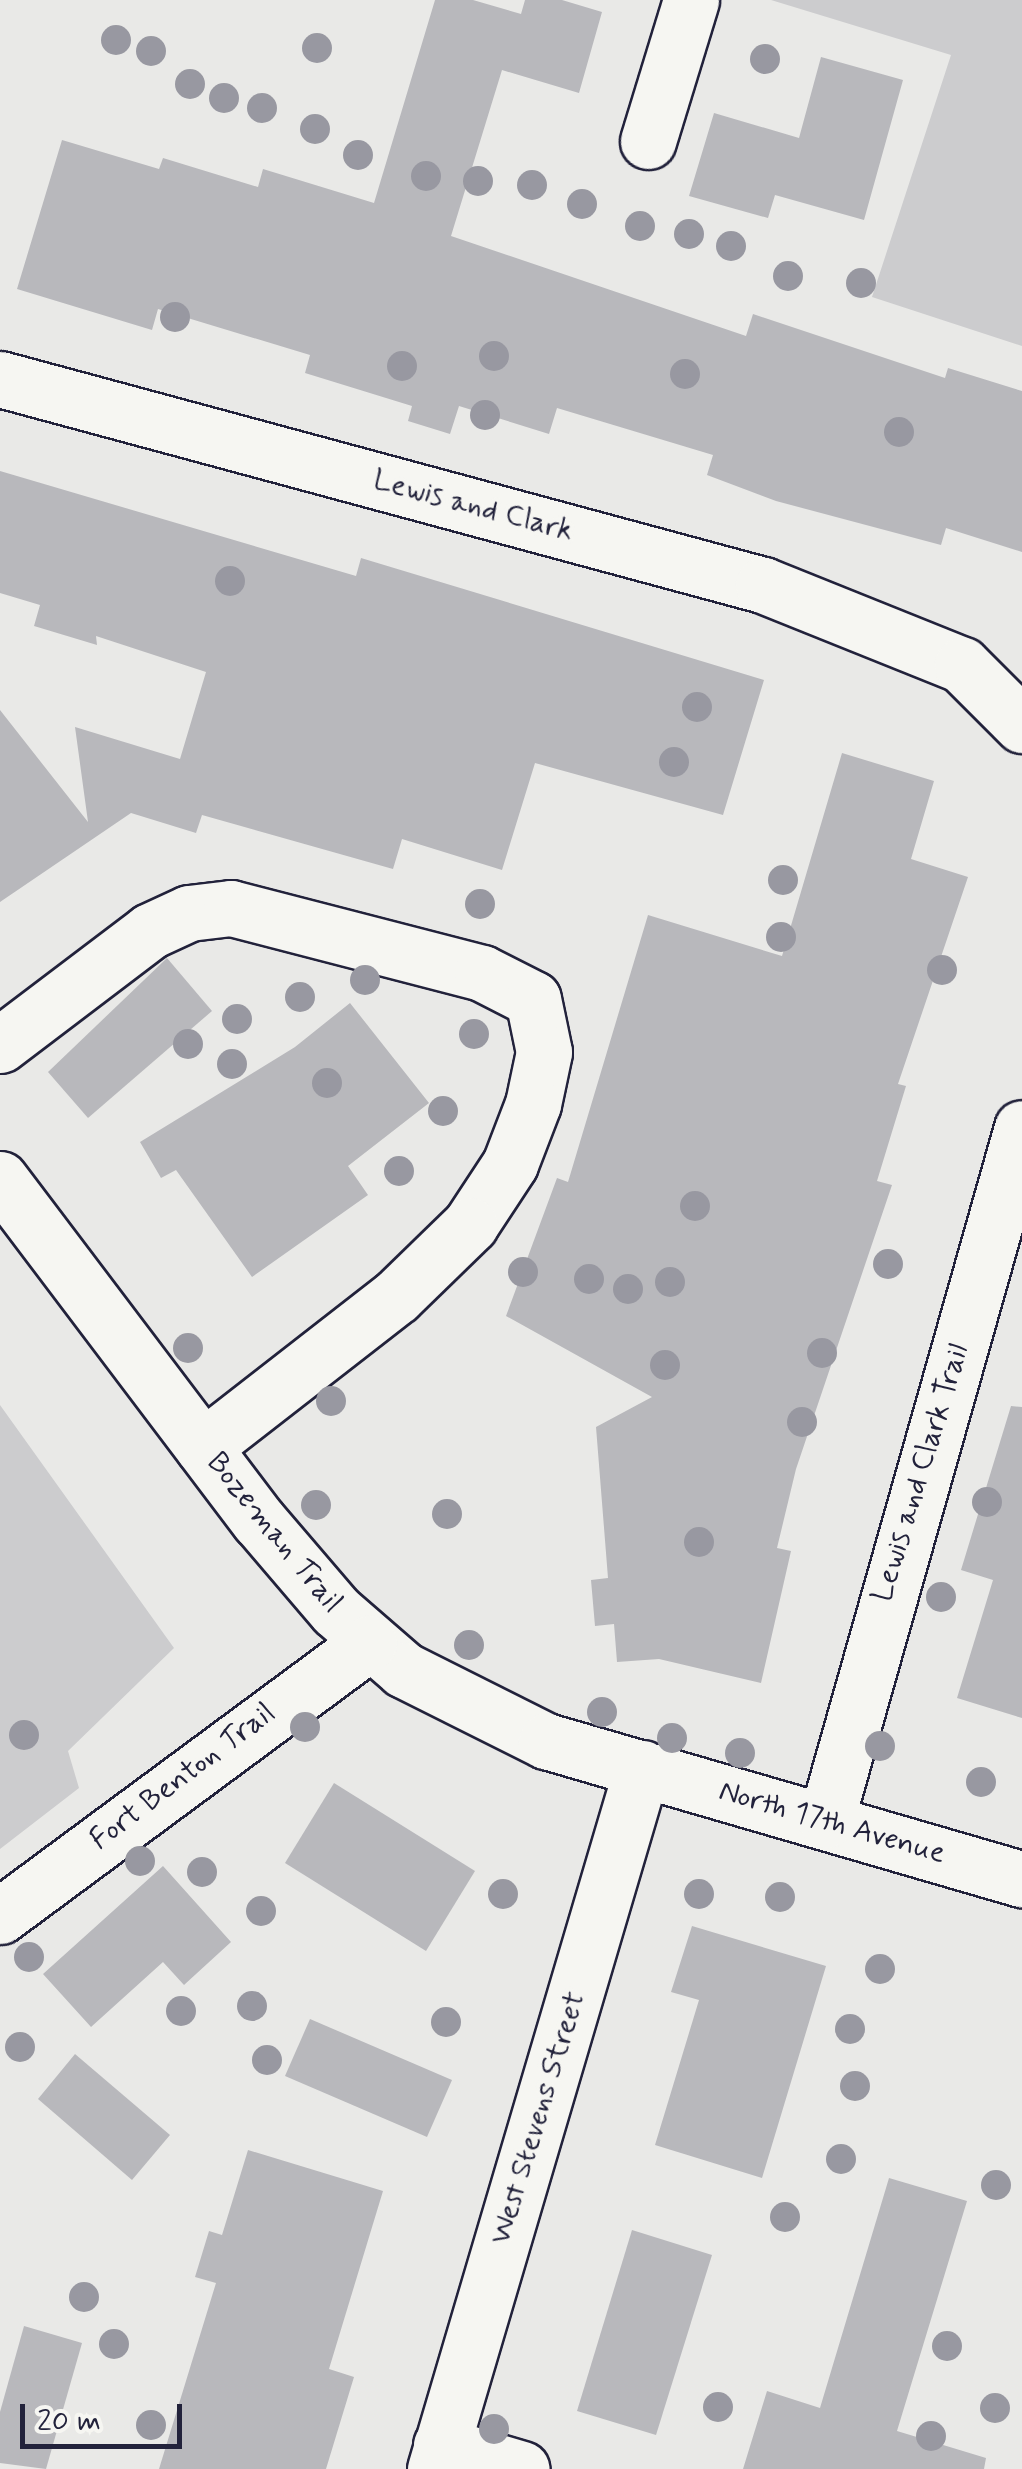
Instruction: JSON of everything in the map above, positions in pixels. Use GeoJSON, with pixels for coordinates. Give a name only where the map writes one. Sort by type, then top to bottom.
{"type":"FeatureCollection","features":[{"type":"Feature","properties":{"kind":"street"},"geometry":{"type":"LineString","coordinates":[[648,141],[691,0]]}},
{"type":"Feature","properties":{"kind":"street","name":"Lewis and Clark"},"geometry":{"type":"LineString","coordinates":[[0,379],[763,585],[962,665],[1022,725]]}},
{"type":"Feature","properties":{"kind":"street"},"geometry":{"type":"LineString","coordinates":[[0,1044],[150,931],[189,913],[231,908],[482,973],[533,999],[544,1052],[533,1104],[510,1164],[470,1224],[397,1296],[202,1446]]}},
{"type":"Feature","properties":{"kind":"street","name":"Lewis and Clark Trail"},"geometry":{"type":"LineString","coordinates":[[826,1820],[886,1585],[1022,1128]]}},
{"type":"Feature","properties":{"kind":"street","name":"Bozeman Trail"},"geometry":{"type":"LineString","coordinates":[[0,1179],[202,1446],[369,1642],[404,1670],[546,1741],[642,1768]]}},
{"type":"Feature","properties":{"kind":"street","name":"Fort Benton Trail"},"geometry":{"type":"LineString","coordinates":[[0,1916],[369,1642]]}},
{"type":"Feature","properties":{"kind":"street","name":"North 17th Avenue"},"geometry":{"type":"LineString","coordinates":[[642,1768],[1022,1879]]}},
{"type":"Feature","properties":{"kind":"street","name":"West Stevens Street"},"geometry":{"type":"LineString","coordinates":[[438,2457],[642,1768]]}},
{"type":"Feature","properties":{"kind":"street"},"geometry":{"type":"LineString","coordinates":[[438,2457],[522,2469]]}},
{"type":"Feature","properties":{"kind":"shaded area"},"geometry":{"type":"Polygon","coordinates":[[[771,0],[1022,0],[1022,346],[872,297],[951,55],[771,0]]]}},
{"type":"Feature","properties":{"kind":"shaded area"},"geometry":{"type":"Polygon","coordinates":[[[0,1405],[174,1648],[68,1751],[79,1788],[0,1849],[0,1405]]]}},
{"type":"Feature","properties":{"kind":"building"},"geometry":{"type":"Polygon","coordinates":[[[435,0],[473,0],[521,14],[525,0],[562,0],[602,12],[579,93],[502,70],[451,236],[746,336],[753,314],[945,378],[948,368],[1022,391],[1022,552],[946,528],[941,545],[776,501],[707,475],[713,455],[557,408],[549,434],[459,406],[450,434],[408,421],[412,406],[305,373],[310,355],[158,309],[152,330],[17,289],[62,140],[159,169],[163,158],[258,187],[263,169],[374,203],[435,0]]]}},
{"type":"Feature","properties":{"kind":"building"},"geometry":{"type":"Polygon","coordinates":[[[821,57],[903,80],[864,220],[775,195],[768,218],[689,196],[714,113],[799,138],[821,57]]]}},
{"type":"Feature","properties":{"kind":"building"},"geometry":{"type":"Polygon","coordinates":[[[0,471],[356,576],[361,558],[764,680],[723,815],[535,763],[502,870],[402,839],[393,869],[202,815],[196,833],[131,813],[0,902],[0,710],[88,822],[75,727],[180,759],[206,672],[96,636],[97,645],[34,626],[40,605],[0,593],[0,471]]]}},
{"type":"Feature","properties":{"kind":"building"},"geometry":{"type":"Polygon","coordinates":[[[842,753],[934,781],[911,859],[968,877],[898,1084],[906,1086],[877,1181],[892,1185],[796,1469],[777,1548],[791,1551],[761,1683],[659,1659],[617,1662],[614,1624],[595,1626],[591,1580],[608,1578],[596,1427],[652,1397],[506,1316],[557,1178],[568,1182],[648,915],[782,956],[842,753]]]}},
{"type":"Feature","properties":{"kind":"building"},"geometry":{"type":"Polygon","coordinates":[[[167,958],[212,1011],[88,1118],[48,1072],[167,958]]]}},
{"type":"Feature","properties":{"kind":"building"},"geometry":{"type":"Polygon","coordinates":[[[350,1003],[429,1103],[348,1166],[368,1195],[252,1277],[176,1170],[161,1178],[140,1142],[295,1047],[350,1003]]]}},
{"type":"Feature","properties":{"kind":"building"},"geometry":{"type":"Polygon","coordinates":[[[1011,1406],[1022,1407],[1022,1718],[957,1698],[993,1580],[961,1570],[1011,1406]]]}},
{"type":"Feature","properties":{"kind":"building"},"geometry":{"type":"Polygon","coordinates":[[[334,1783],[475,1871],[426,1951],[285,1863],[334,1783]]]}},
{"type":"Feature","properties":{"kind":"building"},"geometry":{"type":"Polygon","coordinates":[[[163,1866],[231,1942],[184,1985],[163,1962],[91,2027],[43,1974],[163,1866]]]}},
{"type":"Feature","properties":{"kind":"building"},"geometry":{"type":"Polygon","coordinates":[[[692,1926],[826,1966],[762,2178],[655,2145],[699,2000],[671,1992],[692,1926]]]}},
{"type":"Feature","properties":{"kind":"building"},"geometry":{"type":"Polygon","coordinates":[[[310,2019],[452,2080],[427,2137],[285,2076],[310,2019]]]}},
{"type":"Feature","properties":{"kind":"building"},"geometry":{"type":"Polygon","coordinates":[[[75,2054],[170,2135],[132,2180],[38,2099],[75,2054]]]}},
{"type":"Feature","properties":{"kind":"building"},"geometry":{"type":"Polygon","coordinates":[[[248,2150],[383,2191],[329,2369],[354,2377],[326,2469],[159,2469],[216,2283],[195,2277],[209,2231],[222,2235],[248,2150]]]}},
{"type":"Feature","properties":{"kind":"building"},"geometry":{"type":"Polygon","coordinates":[[[889,2178],[967,2201],[897,2431],[986,2458],[984,2469],[743,2469],[767,2391],[820,2408],[889,2178]]]}},
{"type":"Feature","properties":{"kind":"building"},"geometry":{"type":"Polygon","coordinates":[[[632,2230],[712,2255],[656,2435],[577,2411],[632,2230]]]}},
{"type":"Feature","properties":{"kind":"building"},"geometry":{"type":"Polygon","coordinates":[[[24,2326],[82,2343],[46,2469],[0,2463],[0,2412],[24,2326]]]}}]}
